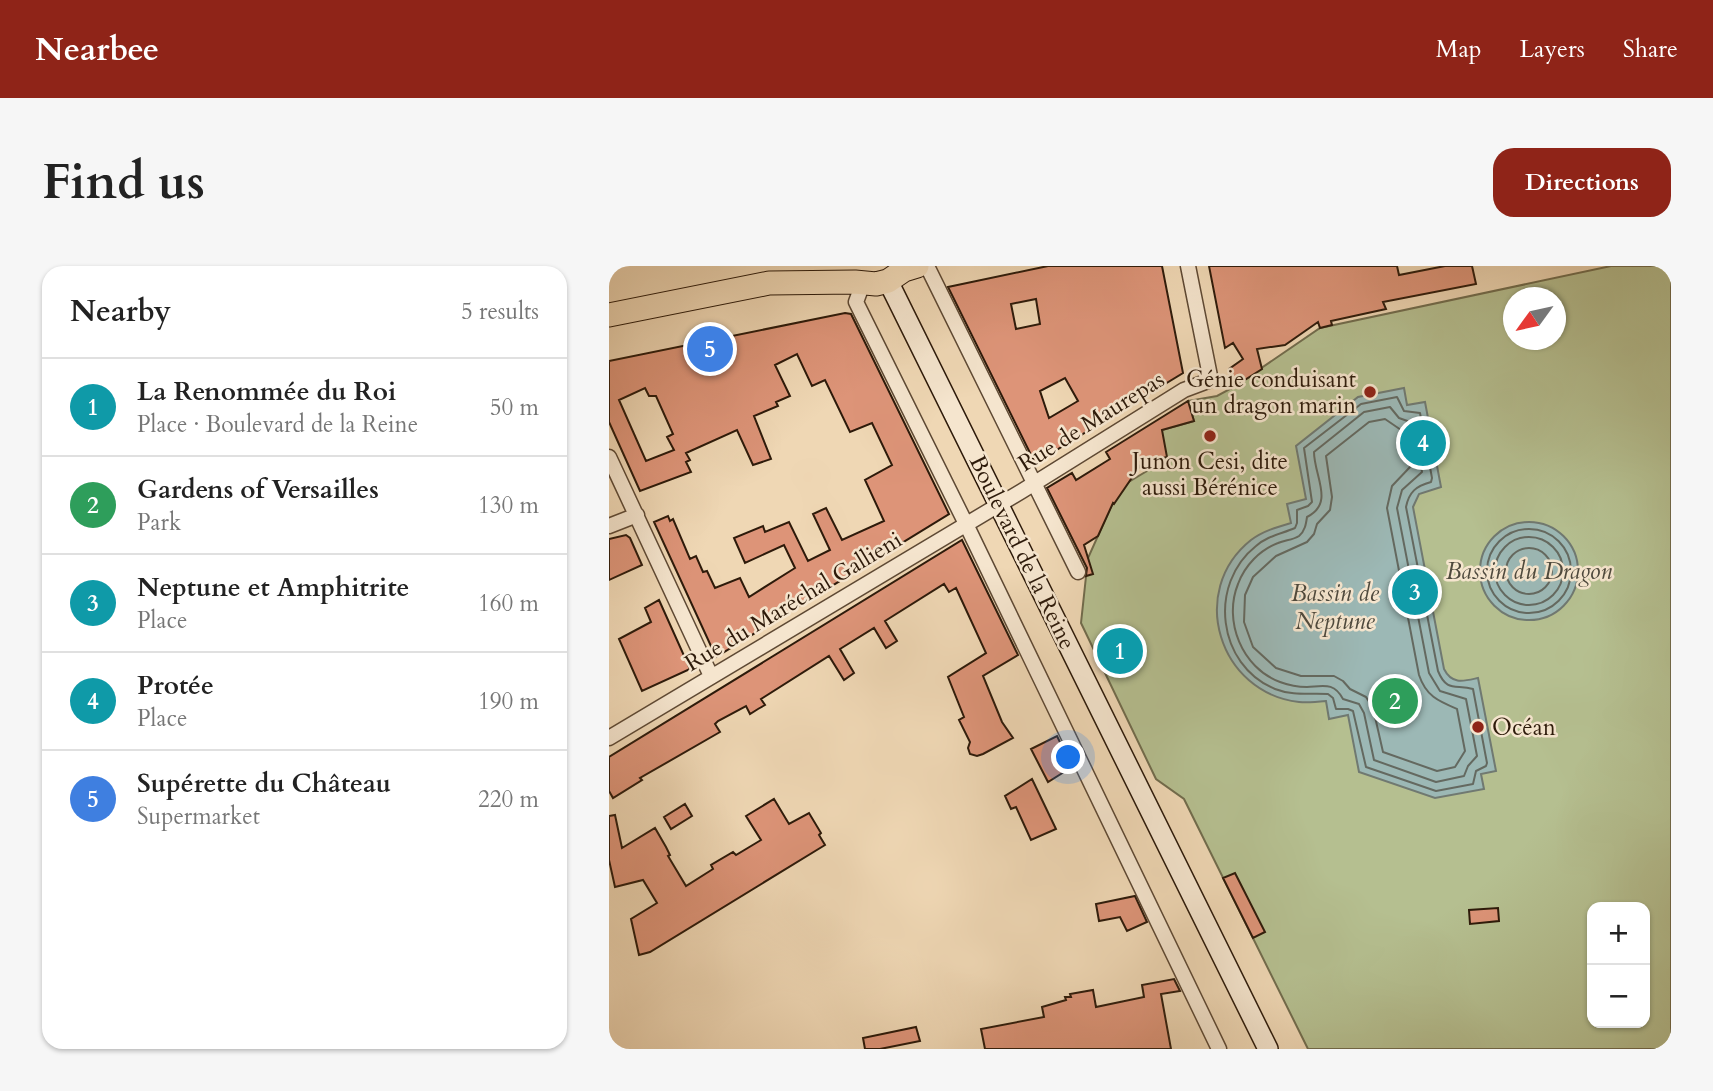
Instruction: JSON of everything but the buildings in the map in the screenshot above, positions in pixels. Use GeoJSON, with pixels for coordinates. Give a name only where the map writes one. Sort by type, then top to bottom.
{"type":"FeatureCollection","features":[{"type":"Feature","properties":{"kind":"main road"},"geometry":{"type":"LineString","coordinates":[[769,283],[806,266]]}},
{"type":"Feature","properties":{"kind":"main road"},"geometry":{"type":"LineString","coordinates":[[609,315],[769,283],[856,277],[876,284],[903,271]]}},
{"type":"Feature","properties":{"kind":"street"},"geometry":{"type":"LineString","coordinates":[[927,266],[1078,572]]}},
{"type":"Feature","properties":{"kind":"street","name":"Rue de Maurepas"},"geometry":{"type":"LineString","coordinates":[[1000,504],[1184,390],[1208,381],[1210,376],[1188,266]]}},
{"type":"Feature","properties":{"kind":"street","name":"Boulevard de la Reine"},"geometry":{"type":"LineString","coordinates":[[903,271],[1000,504],[1268,1049]]}},
{"type":"Feature","properties":{"kind":"street"},"geometry":{"type":"LineString","coordinates":[[856,277],[856,302],[1219,1049]]}},
{"type":"Feature","properties":{"kind":"street"},"geometry":{"type":"LineString","coordinates":[[609,457],[711,676]]}},
{"type":"Feature","properties":{"kind":"street","name":"Rue du Maréchal Gallieni"},"geometry":{"type":"LineString","coordinates":[[609,738],[1000,504]]}},
{"type":"Feature","properties":{"kind":"street"},"geometry":{"type":"LineString","coordinates":[[609,526],[637,515]]}},
{"type":"Feature","properties":{"kind":"green space"},"geometry":{"type":"Polygon","coordinates":[[[1611,266],[1671,266],[1671,1049],[1308,1049],[1184,799],[1156,779],[1081,623],[1088,558],[1122,486],[1162,462],[1162,430],[1194,421],[1188,401],[1217,396],[1320,328],[1503,289],[1503,350],[1566,350],[1566,287],[1512,287],[1611,266]]]}},
{"type":"Feature","properties":{"kind":"water","name":"Bassin de Neptune"},"geometry":{"type":"Polygon","coordinates":[[[1404,388],[1407,405],[1425,402],[1441,487],[1419,494],[1413,507],[1444,669],[1455,680],[1478,678],[1496,771],[1481,774],[1484,789],[1435,798],[1359,772],[1348,715],[1329,719],[1326,701],[1299,702],[1271,695],[1249,680],[1232,660],[1221,637],[1217,611],[1220,586],[1231,561],[1251,540],[1291,523],[1287,504],[1306,499],[1296,446],[1358,397],[1404,388]]]}},
{"type":"Feature","properties":{"kind":"water","name":"Bassin du Dragon"},"geometry":{"type":"Polygon","coordinates":[[[1519,522],[1539,522],[1564,536],[1575,552],[1578,571],[1575,590],[1564,606],[1539,620],[1519,620],[1502,612],[1488,598],[1480,581],[1480,561],[1488,544],[1502,530],[1519,522]]]}},
{"type":"Feature","properties":{"kind":"place","name":"Supérette du Château"},"geometry":{"type":"Point","coordinates":[710,349]}},
{"type":"Feature","properties":{"kind":"place","name":"Génie conduisant un dragon marin"},"geometry":{"type":"Point","coordinates":[1370,392]}},
{"type":"Feature","properties":{"kind":"place","name":"Junon Cesi, dite aussi Bérénice"},"geometry":{"type":"Point","coordinates":[1210,436]}},
{"type":"Feature","properties":{"kind":"place","name":"Protée"},"geometry":{"type":"Point","coordinates":[1423,443]}},
{"type":"Feature","properties":{"kind":"place","name":"Neptune et Amphitrite"},"geometry":{"type":"Point","coordinates":[1415,592]}},
{"type":"Feature","properties":{"kind":"place","name":"La Renommée du Roi"},"geometry":{"type":"Point","coordinates":[1120,651]}},
{"type":"Feature","properties":{"kind":"place","name":"Gardens of Versailles"},"geometry":{"type":"Point","coordinates":[1395,701]}},
{"type":"Feature","properties":{"kind":"place","name":"Océan"},"geometry":{"type":"Point","coordinates":[1478,727]}}]}
